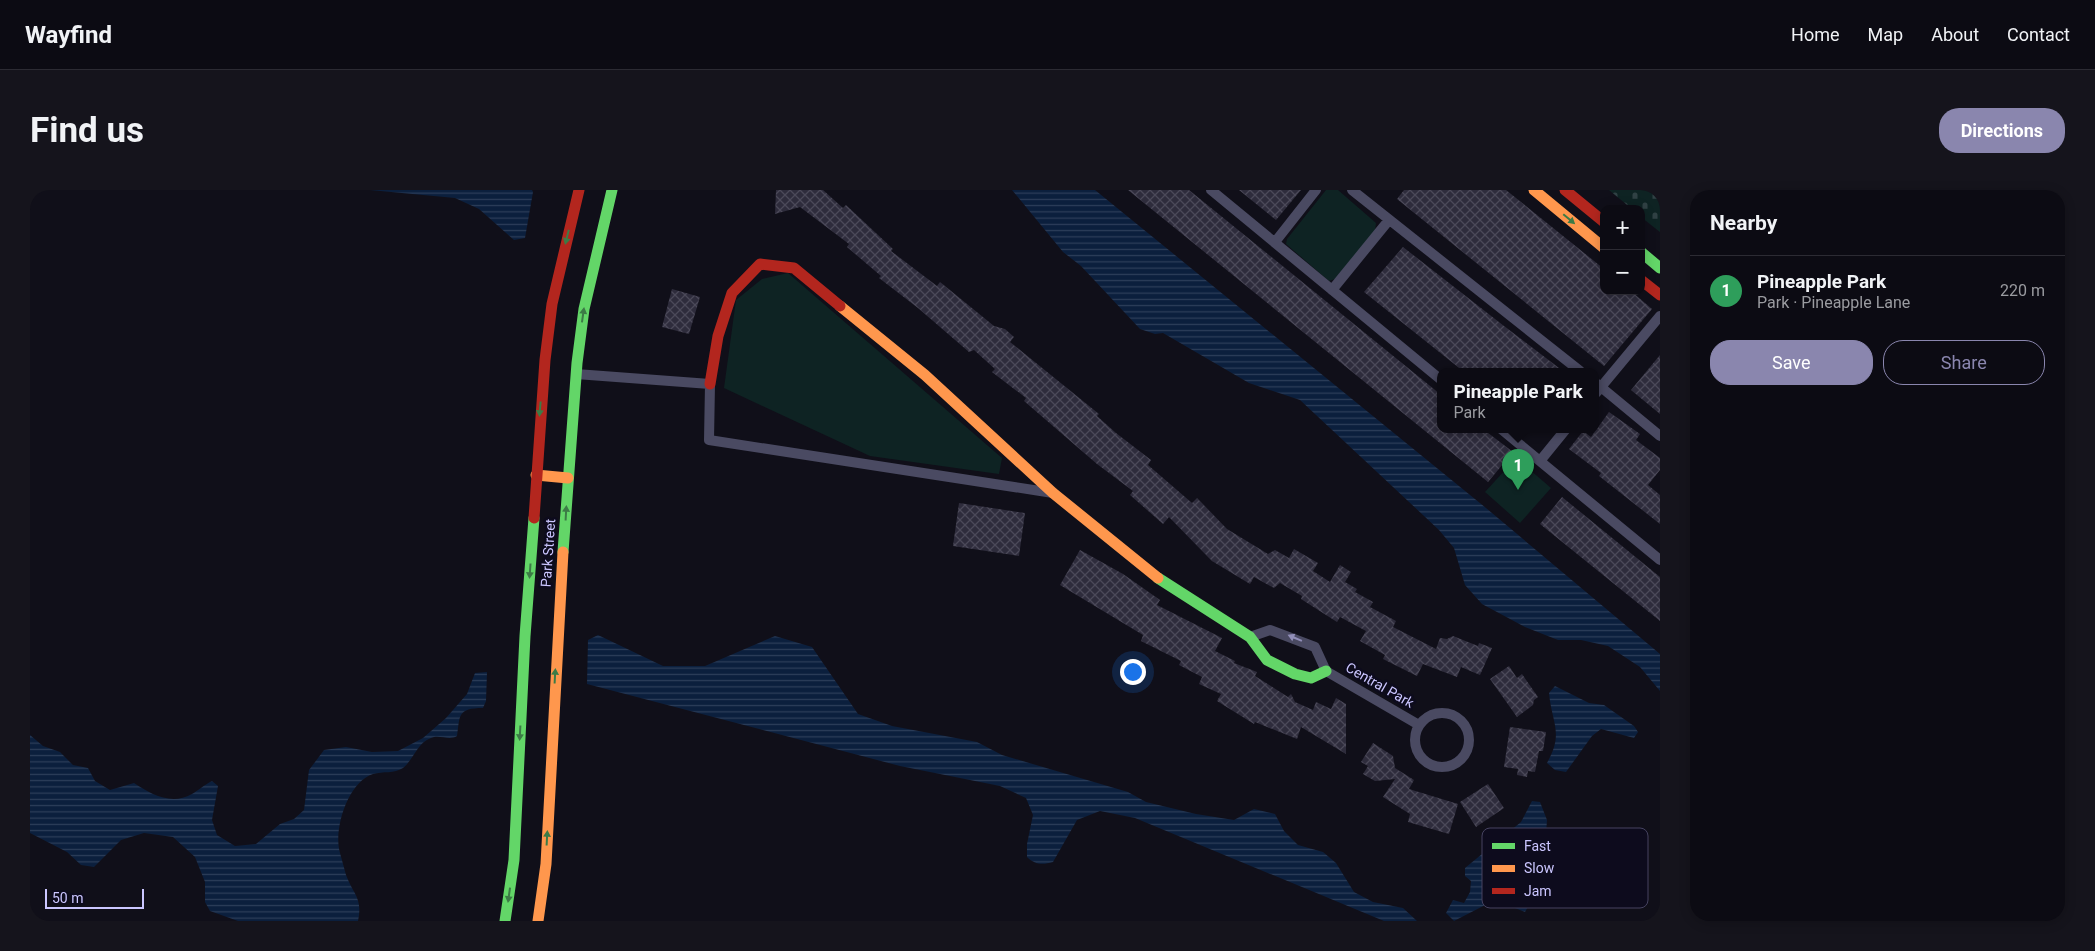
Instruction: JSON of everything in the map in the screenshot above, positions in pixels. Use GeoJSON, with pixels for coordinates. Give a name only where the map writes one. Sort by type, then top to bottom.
{"type":"FeatureCollection","features":[{"type":"Feature","properties":{"kind":"street","name":"Park Street"},"geometry":{"type":"LineString","coordinates":[[505,921],[514,860],[536,475],[545,360],[552,304],[579,190]]}},
{"type":"Feature","properties":{"kind":"street","name":"Park Street"},"geometry":{"type":"LineString","coordinates":[[538,921],[546,864],[568,478],[576,374],[584,309],[612,190]]}},
{"type":"Feature","properties":{"kind":"street"},"geometry":{"type":"LineString","coordinates":[[1211,190],[1437,377]]}},
{"type":"Feature","properties":{"kind":"street"},"geometry":{"type":"LineString","coordinates":[[1275,242],[1316,190]]}},
{"type":"Feature","properties":{"kind":"street"},"geometry":{"type":"LineString","coordinates":[[1352,190],[1364,194],[1389,220],[1576,368]]}},
{"type":"Feature","properties":{"kind":"street"},"geometry":{"type":"LineString","coordinates":[[1534,190],[1600,245]]}},
{"type":"Feature","properties":{"kind":"street"},"geometry":{"type":"LineString","coordinates":[[1565,190],[1600,219]]}},
{"type":"Feature","properties":{"kind":"street"},"geometry":{"type":"LineString","coordinates":[[1332,290],[1389,220]]}},
{"type":"Feature","properties":{"kind":"street"},"geometry":{"type":"LineString","coordinates":[[1645,255],[1660,268]]}},
{"type":"Feature","properties":{"kind":"street"},"geometry":{"type":"LineString","coordinates":[[1053,493],[710,440],[710,384],[718,336],[732,293],[760,264],[794,268],[925,375],[1053,493],[1157,577],[1250,637]]}},
{"type":"Feature","properties":{"kind":"street"},"geometry":{"type":"LineString","coordinates":[[1645,283],[1660,296]]}},
{"type":"Feature","properties":{"kind":"street"},"geometry":{"type":"LineString","coordinates":[[1599,386],[1660,316]]}},
{"type":"Feature","properties":{"kind":"street"},"geometry":{"type":"LineString","coordinates":[[576,374],[710,384]]}},
{"type":"Feature","properties":{"kind":"street"},"geometry":{"type":"LineString","coordinates":[[1599,390],[1660,436]]}},
{"type":"Feature","properties":{"kind":"street"},"geometry":{"type":"LineString","coordinates":[[1506,433],[1660,560]]}},
{"type":"Feature","properties":{"kind":"street"},"geometry":{"type":"LineString","coordinates":[[1540,461],[1563,433]]}},
{"type":"Feature","properties":{"kind":"street"},"geometry":{"type":"LineString","coordinates":[[536,475],[568,478]]}},
{"type":"Feature","properties":{"kind":"street","name":"Central Park"},"geometry":{"type":"LineString","coordinates":[[1326,671],[1311,678],[1296,674],[1267,660],[1250,637],[1270,630],[1292,636],[1315,647],[1326,671],[1419,725]]}},
{"type":"Feature","properties":{"kind":"street"},"geometry":{"type":"LineString","coordinates":[[1434,714],[1452,715],[1466,728],[1469,736],[1465,754],[1459,761],[1444,767],[1428,763],[1417,750],[1415,742],[1419,725],[1434,714]]}},
{"type":"Feature","properties":{"kind":"green space"},"geometry":{"type":"Polygon","coordinates":[[[1326,190],[1338,190],[1376,223],[1375,231],[1335,279],[1329,281],[1286,244],[1287,239],[1326,190]]]}},
{"type":"Feature","properties":{"kind":"green space"},"geometry":{"type":"Polygon","coordinates":[[[1609,190],[1660,190],[1660,232],[1645,220],[1645,205],[1627,205],[1609,190]]]}},
{"type":"Feature","properties":{"kind":"green space"},"geometry":{"type":"Polygon","coordinates":[[[788,273],[1002,458],[999,474],[870,456],[724,388],[736,300],[762,279],[788,273]]]}},
{"type":"Feature","properties":{"kind":"green space"},"geometry":{"type":"Polygon","coordinates":[[[1516,458],[1551,488],[1520,523],[1485,492],[1516,458]]]}},
{"type":"Feature","properties":{"kind":"water"},"geometry":{"type":"Polygon","coordinates":[[[370,190],[532,190],[533,192],[525,238],[514,240],[479,209],[455,198],[370,190]]]}},
{"type":"Feature","properties":{"kind":"water"},"geometry":{"type":"Polygon","coordinates":[[[1012,190],[1095,190],[1486,508],[1660,654],[1660,691],[1640,667],[1608,646],[1581,640],[1558,640],[1525,627],[1482,604],[1465,585],[1454,548],[1439,530],[1300,400],[1249,383],[1163,333],[1155,334],[1140,329],[1081,266],[1063,252],[1012,190]]]}},
{"type":"Feature","properties":{"kind":"water"},"geometry":{"type":"Polygon","coordinates":[[[598,635],[663,666],[705,666],[775,636],[812,647],[858,714],[892,726],[977,742],[1002,755],[1128,792],[1146,802],[1196,814],[1234,820],[1254,809],[1275,814],[1284,831],[1298,845],[1323,852],[1336,863],[1354,892],[1373,902],[1403,908],[1417,921],[1384,921],[1135,818],[1100,811],[1077,820],[1053,862],[1036,863],[1027,857],[1027,844],[1033,815],[1026,798],[1000,786],[900,766],[587,684],[588,640],[598,635]]]}},
{"type":"Feature","properties":{"kind":"water"},"geometry":{"type":"Polygon","coordinates":[[[487,672],[486,701],[483,708],[475,708],[461,714],[457,736],[451,738],[434,737],[426,740],[403,768],[396,771],[373,774],[356,786],[350,796],[344,808],[338,843],[346,875],[358,901],[358,921],[238,921],[210,911],[205,902],[205,882],[195,857],[173,837],[144,833],[121,840],[94,867],[81,865],[67,852],[30,833],[30,735],[43,746],[60,752],[73,765],[88,768],[95,781],[110,790],[134,783],[154,794],[169,799],[176,799],[192,794],[212,781],[218,786],[212,820],[217,835],[235,846],[256,844],[280,824],[294,819],[304,810],[309,770],[324,750],[346,747],[372,752],[398,751],[423,738],[446,718],[467,694],[475,673],[487,672]]]}},
{"type":"Feature","properties":{"kind":"water"},"geometry":{"type":"Polygon","coordinates":[[[1555,686],[1589,703],[1604,705],[1634,726],[1638,732],[1634,738],[1601,729],[1592,736],[1566,772],[1555,770],[1547,763],[1555,744],[1556,736],[1549,693],[1555,686]]]}},
{"type":"Feature","properties":{"kind":"water"},"geometry":{"type":"Polygon","coordinates":[[[1532,801],[1540,802],[1547,820],[1546,828],[1514,828],[1521,822],[1532,801]]]}},
{"type":"Feature","properties":{"kind":"water"},"geometry":{"type":"Polygon","coordinates":[[[1482,854],[1482,907],[1454,921],[1446,913],[1453,900],[1464,903],[1470,892],[1471,881],[1465,876],[1465,868],[1482,854]]]}},
{"type":"Feature","properties":{"kind":"water"},"geometry":{"type":"Polygon","coordinates":[[[1515,908],[1527,908],[1525,912],[1515,908]]]}},
{"type":"Feature","properties":{"kind":"building"},"geometry":{"type":"Polygon","coordinates":[[[776,190],[823,190],[843,208],[846,205],[893,249],[891,251],[937,286],[940,282],[994,326],[1005,329],[1014,337],[1010,342],[1099,414],[1097,416],[1116,433],[1151,460],[1148,465],[1192,503],[1197,498],[1227,529],[1268,554],[1275,550],[1289,558],[1294,549],[1318,563],[1313,571],[1330,582],[1340,565],[1351,572],[1345,582],[1357,589],[1355,592],[1373,602],[1370,607],[1396,621],[1393,627],[1436,649],[1440,638],[1447,639],[1453,636],[1478,646],[1479,643],[1492,648],[1480,675],[1461,667],[1457,677],[1423,664],[1417,676],[1383,659],[1385,655],[1360,641],[1366,631],[1340,617],[1337,622],[1301,599],[1302,596],[1280,583],[1274,588],[1254,577],[1250,584],[1212,561],[1169,517],[1163,524],[1130,495],[1133,491],[1097,464],[1024,401],[1026,398],[992,372],[995,369],[974,350],[969,352],[918,308],[879,278],[881,276],[847,247],[849,244],[800,207],[775,214],[776,190]]]}},
{"type":"Feature","properties":{"kind":"building"},"geometry":{"type":"Polygon","coordinates":[[[1128,190],[1189,190],[1437,392],[1437,433],[1488,433],[1513,452],[1488,482],[1128,190]]]}},
{"type":"Feature","properties":{"kind":"building"},"geometry":{"type":"Polygon","coordinates":[[[1239,190],[1301,190],[1276,220],[1239,190]]]}},
{"type":"Feature","properties":{"kind":"building"},"geometry":{"type":"Polygon","coordinates":[[[1404,190],[1506,190],[1600,266],[1600,295],[1636,295],[1652,309],[1604,366],[1397,199],[1404,190]]]}},
{"type":"Feature","properties":{"kind":"building"},"geometry":{"type":"Polygon","coordinates":[[[1403,247],[1559,368],[1459,368],[1364,292],[1403,247]]]}},
{"type":"Feature","properties":{"kind":"building"},"geometry":{"type":"Polygon","coordinates":[[[672,289],[700,297],[689,334],[662,327],[672,289]]]}},
{"type":"Feature","properties":{"kind":"building"},"geometry":{"type":"Polygon","coordinates":[[[1660,355],[1660,414],[1631,390],[1660,355]]]}},
{"type":"Feature","properties":{"kind":"building"},"geometry":{"type":"Polygon","coordinates":[[[1609,412],[1640,434],[1636,440],[1660,458],[1660,470],[1648,485],[1660,495],[1660,524],[1599,476],[1601,473],[1569,449],[1581,433],[1586,433],[1591,437],[1594,433],[1599,433],[1599,426],[1609,412]]]}},
{"type":"Feature","properties":{"kind":"building"},"geometry":{"type":"Polygon","coordinates":[[[1562,497],[1660,577],[1660,621],[1540,524],[1562,497]]]}},
{"type":"Feature","properties":{"kind":"building"},"geometry":{"type":"Polygon","coordinates":[[[959,503],[1025,513],[1019,556],[953,546],[959,503]]]}},
{"type":"Feature","properties":{"kind":"building"},"geometry":{"type":"Polygon","coordinates":[[[1080,550],[1123,574],[1160,600],[1157,605],[1222,638],[1215,651],[1235,661],[1234,663],[1257,672],[1255,676],[1288,697],[1291,694],[1295,702],[1313,710],[1316,702],[1331,709],[1336,698],[1346,704],[1346,754],[1301,727],[1297,739],[1255,722],[1254,724],[1217,701],[1221,694],[1199,684],[1202,677],[1179,665],[1181,661],[1141,641],[1143,635],[1060,585],[1080,550]]]}},
{"type":"Feature","properties":{"kind":"building"},"geometry":{"type":"Polygon","coordinates":[[[1509,666],[1517,678],[1522,674],[1538,697],[1534,700],[1533,705],[1517,717],[1490,679],[1509,666]]]}},
{"type":"Feature","properties":{"kind":"building"},"geometry":{"type":"Polygon","coordinates":[[[1510,727],[1546,732],[1543,751],[1539,751],[1535,772],[1528,771],[1527,777],[1517,775],[1518,769],[1504,767],[1510,727]]]}},
{"type":"Feature","properties":{"kind":"building"},"geometry":{"type":"Polygon","coordinates":[[[1373,743],[1393,756],[1395,768],[1414,780],[1409,789],[1458,804],[1449,834],[1408,822],[1410,814],[1383,797],[1395,779],[1375,781],[1363,774],[1368,766],[1361,762],[1373,743]]]}},
{"type":"Feature","properties":{"kind":"building"},"geometry":{"type":"Polygon","coordinates":[[[1488,784],[1504,808],[1476,827],[1460,802],[1488,784]]]}},
{"type":"Feature","properties":{"kind":"traffic: fast"},"geometry":{"type":"LineString","coordinates":[[563,552],[577,363],[584,309],[612,190]]}},
{"type":"Feature","properties":{"kind":"traffic: fast"},"geometry":{"type":"LineString","coordinates":[[1645,255],[1660,268]]}},
{"type":"Feature","properties":{"kind":"traffic: fast"},"geometry":{"type":"LineString","coordinates":[[505,921],[514,860],[525,636],[534,518]]}},
{"type":"Feature","properties":{"kind":"traffic: fast"},"geometry":{"type":"LineString","coordinates":[[1158,578],[1250,637],[1267,660],[1295,674],[1311,678],[1326,671]]}},
{"type":"Feature","properties":{"kind":"traffic: slow"},"geometry":{"type":"LineString","coordinates":[[1534,190],[1600,245]]}},
{"type":"Feature","properties":{"kind":"traffic: slow"},"geometry":{"type":"LineString","coordinates":[[840,306],[925,375],[1053,493],[1158,578]]}},
{"type":"Feature","properties":{"kind":"traffic: slow"},"geometry":{"type":"LineString","coordinates":[[536,475],[568,478]]}},
{"type":"Feature","properties":{"kind":"traffic: slow"},"geometry":{"type":"LineString","coordinates":[[538,921],[546,864],[563,552]]}},
{"type":"Feature","properties":{"kind":"traffic: jam"},"geometry":{"type":"LineString","coordinates":[[534,518],[545,360],[552,304],[579,190]]}},
{"type":"Feature","properties":{"kind":"traffic: jam"},"geometry":{"type":"LineString","coordinates":[[1565,190],[1600,219]]}},
{"type":"Feature","properties":{"kind":"traffic: jam"},"geometry":{"type":"LineString","coordinates":[[710,384],[718,336],[732,293],[760,264],[794,268],[840,306]]}},
{"type":"Feature","properties":{"kind":"traffic: jam"},"geometry":{"type":"LineString","coordinates":[[1645,283],[1660,295]]}},
{"type":"Feature","properties":{"kind":"place","name":"Pineapple Park"},"geometry":{"type":"Point","coordinates":[1518,490]}}]}
